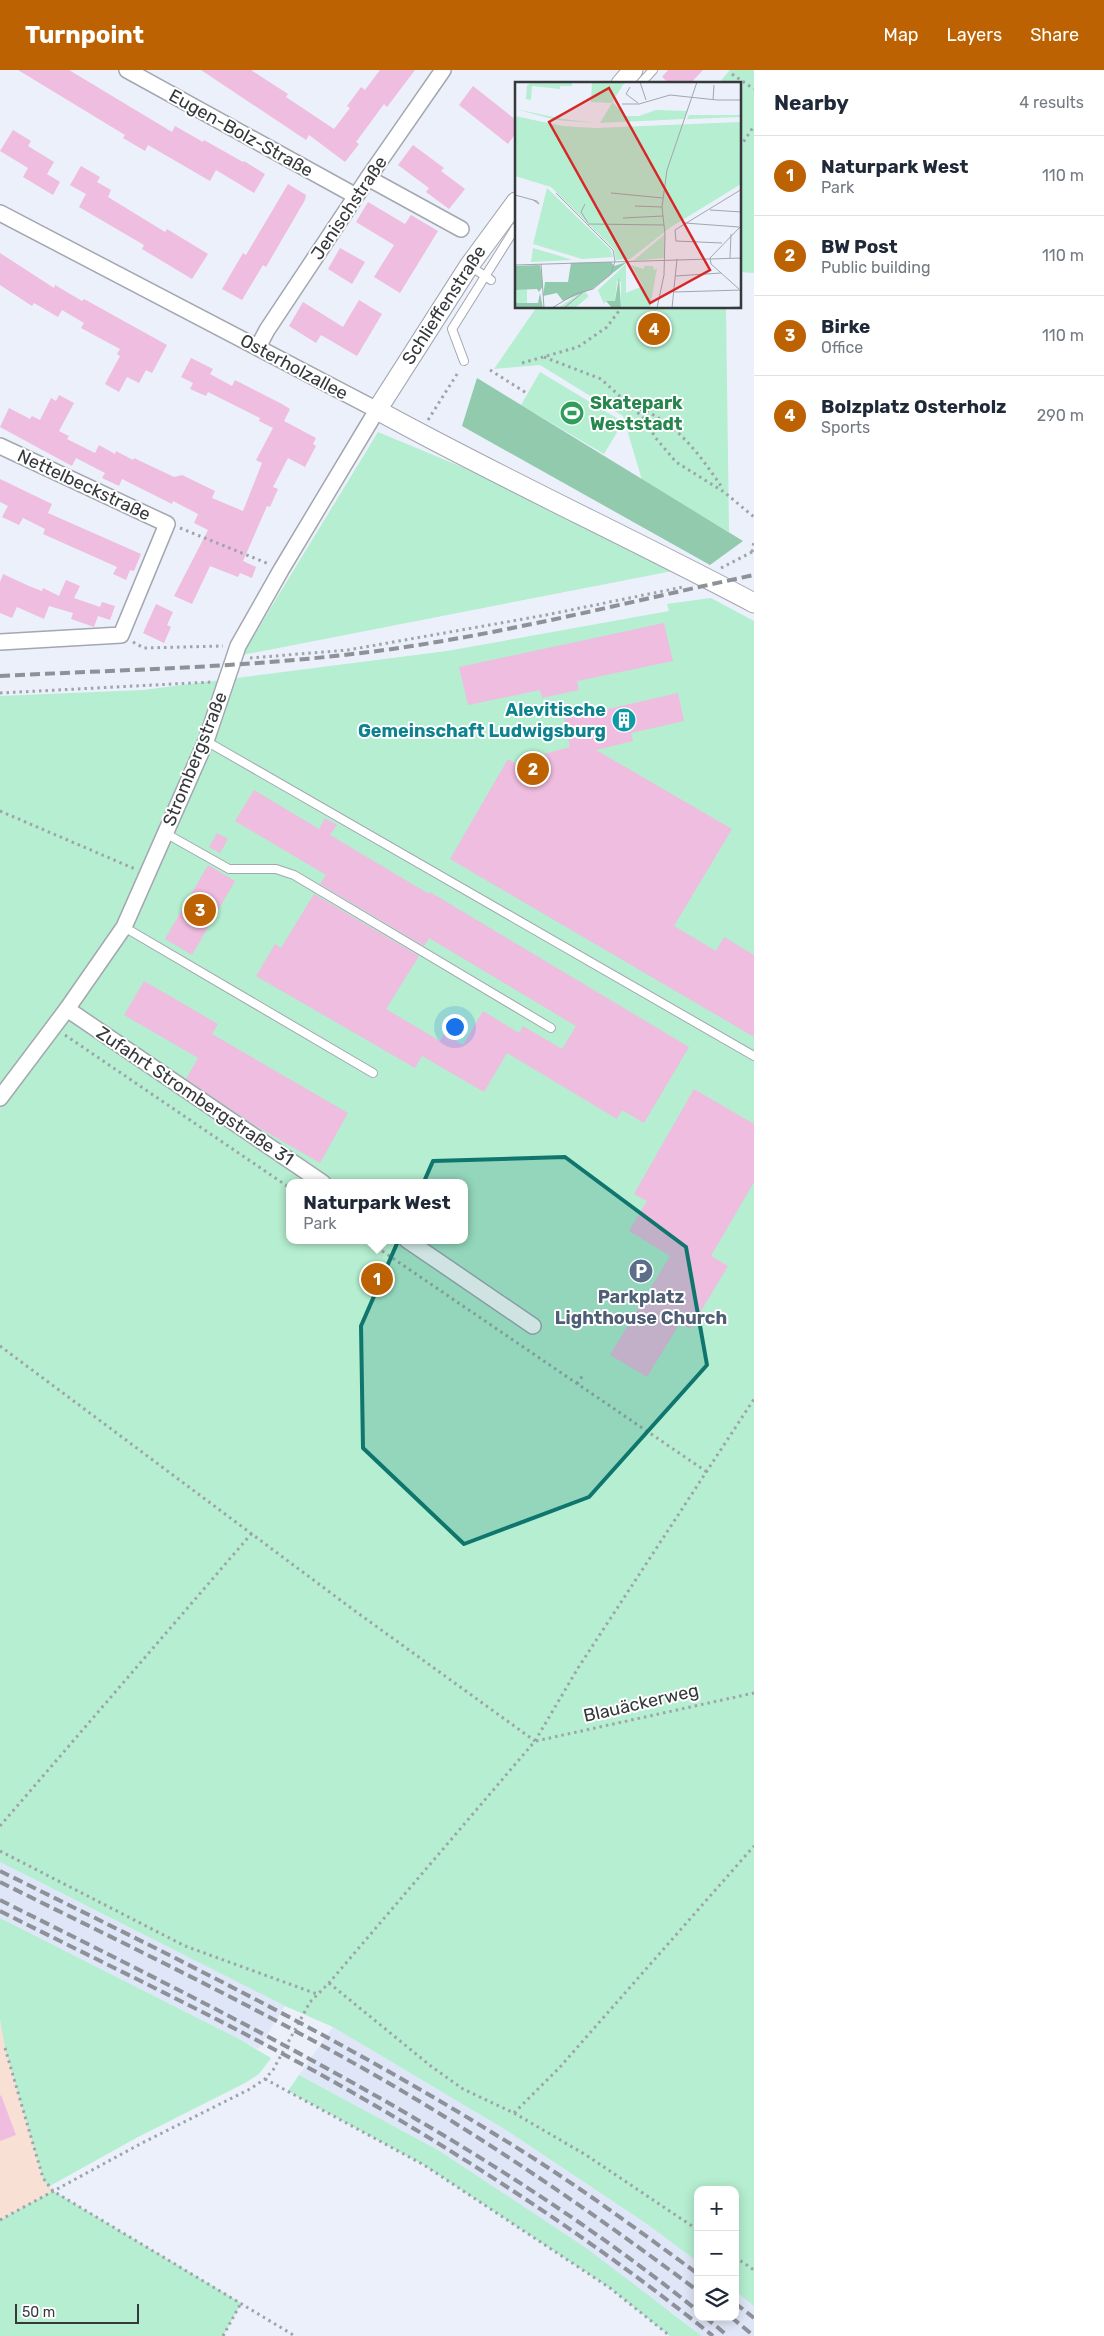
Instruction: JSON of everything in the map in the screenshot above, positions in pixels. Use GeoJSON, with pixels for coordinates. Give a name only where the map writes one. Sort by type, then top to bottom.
{"type":"FeatureCollection","features":[{"type":"Feature","properties":{"kind":"street","name":"Eugen-Bolz-Straße"},"geometry":{"type":"LineString","coordinates":[[127,70],[356,196]]}},
{"type":"Feature","properties":{"kind":"street","name":"Jenischstraße"},"geometry":{"type":"LineString","coordinates":[[258,348],[267,330],[356,196],[443,70]]}},
{"type":"Feature","properties":{"kind":"street"},"geometry":{"type":"LineString","coordinates":[[622,82],[633,70]]}},
{"type":"Feature","properties":{"kind":"street"},"geometry":{"type":"LineString","coordinates":[[368,178],[460,229]]}},
{"type":"Feature","properties":{"kind":"street","name":"Schlieffenstraße"},"geometry":{"type":"LineString","coordinates":[[377,410],[482,274],[515,204]]}},
{"type":"Feature","properties":{"kind":"street","name":"Osterholzallee"},"geometry":{"type":"LineString","coordinates":[[0,213],[377,410],[419,434],[588,520],[705,576],[754,603]]}},
{"type":"Feature","properties":{"kind":"street","name":"Strombergstraße"},"geometry":{"type":"LineString","coordinates":[[0,1098],[68,1009],[124,927],[206,740],[236,653],[281,570],[377,410]]}},
{"type":"Feature","properties":{"kind":"street","name":"Nettelbeckstraße"},"geometry":{"type":"LineString","coordinates":[[0,446],[167,524],[121,635]]}},
{"type":"Feature","properties":{"kind":"street"},"geometry":{"type":"LineString","coordinates":[[0,642],[121,635]]}},
{"type":"Feature","properties":{"kind":"street","name":"Zufahrt Strombergstraße 31"},"geometry":{"type":"LineString","coordinates":[[68,1009],[317,1179]]}},
{"type":"Feature","properties":{"kind":"street"},"geometry":{"type":"LineString","coordinates":[[413,1244],[533,1326]]}},
{"type":"Feature","properties":{"kind":"lane"},"geometry":{"type":"LineString","coordinates":[[642,82],[653,70]]}},
{"type":"Feature","properties":{"kind":"lane"},"geometry":{"type":"LineString","coordinates":[[464,362],[452,329],[482,274],[515,228]]}},
{"type":"Feature","properties":{"kind":"lane"},"geometry":{"type":"LineString","coordinates":[[206,740],[754,1056]]}},
{"type":"Feature","properties":{"kind":"lane"},"geometry":{"type":"LineString","coordinates":[[165,833],[228,868],[276,869],[294,874],[551,1028]]}},
{"type":"Feature","properties":{"kind":"lane"},"geometry":{"type":"LineString","coordinates":[[124,927],[373,1073]]}},
{"type":"Feature","properties":{"kind":"path"},"geometry":{"type":"LineString","coordinates":[[732,74],[754,89]]}},
{"type":"Feature","properties":{"kind":"path"},"geometry":{"type":"LineString","coordinates":[[742,144],[754,126]]}},
{"type":"Feature","properties":{"kind":"path"},"geometry":{"type":"LineString","coordinates":[[522,364],[578,347],[608,327],[620,309]]}},
{"type":"Feature","properties":{"kind":"path"},"geometry":{"type":"LineString","coordinates":[[544,357],[601,378],[649,423],[654,436],[676,462],[724,492],[754,517]]}},
{"type":"Feature","properties":{"kind":"path"},"geometry":{"type":"LineString","coordinates":[[419,434],[464,362]]}},
{"type":"Feature","properties":{"kind":"path"},"geometry":{"type":"LineString","coordinates":[[490,370],[528,394]]}},
{"type":"Feature","properties":{"kind":"path"},"geometry":{"type":"LineString","coordinates":[[632,407],[651,412],[670,424],[705,463],[724,492]]}},
{"type":"Feature","properties":{"kind":"path","name":"Nettelbeckstraße"},"geometry":{"type":"LineString","coordinates":[[167,524],[281,570]]}},
{"type":"Feature","properties":{"kind":"path"},"geometry":{"type":"LineString","coordinates":[[121,635],[144,648],[236,653],[348,650],[694,586],[705,576],[753,552],[754,541]]}},
{"type":"Feature","properties":{"kind":"path"},"geometry":{"type":"LineString","coordinates":[[0,693],[227,681]]}},
{"type":"Feature","properties":{"kind":"path"},"geometry":{"type":"LineString","coordinates":[[0,811],[146,874]]}},
{"type":"Feature","properties":{"kind":"path"},"geometry":{"type":"LineString","coordinates":[[54,1027],[286,1185]]}},
{"type":"Feature","properties":{"kind":"path"},"geometry":{"type":"LineString","coordinates":[[372,1244],[707,1472]]}},
{"type":"Feature","properties":{"kind":"path"},"geometry":{"type":"LineString","coordinates":[[0,1346],[535,1741]]}},
{"type":"Feature","properties":{"kind":"path"},"geometry":{"type":"LineString","coordinates":[[577,1384],[583,1375]]}},
{"type":"Feature","properties":{"kind":"path"},"geometry":{"type":"LineString","coordinates":[[0,2220],[265,2079],[273,2070],[304,2011],[317,1994],[329,1983],[535,1741],[578,1668],[754,1399]]}},
{"type":"Feature","properties":{"kind":"path"},"geometry":{"type":"LineString","coordinates":[[0,1826],[252,1533]]}},
{"type":"Feature","properties":{"kind":"path","name":"Blauäckerweg"},"geometry":{"type":"LineString","coordinates":[[535,1741],[754,1692]]}},
{"type":"Feature","properties":{"kind":"path"},"geometry":{"type":"LineString","coordinates":[[514,2113],[543,2086],[754,1846]]}},
{"type":"Feature","properties":{"kind":"path"},"geometry":{"type":"LineString","coordinates":[[0,1851],[185,1946],[317,1994]]}},
{"type":"Feature","properties":{"kind":"path"},"geometry":{"type":"LineString","coordinates":[[329,1983],[462,2089],[514,2113],[586,2155],[694,2227]]}},
{"type":"Feature","properties":{"kind":"path"},"geometry":{"type":"LineString","coordinates":[[5,2048],[43,2178],[53,2191],[295,2336]]}},
{"type":"Feature","properties":{"kind":"path"},"geometry":{"type":"LineString","coordinates":[[265,2079],[424,2165],[610,2288],[670,2336]]}},
{"type":"Feature","properties":{"kind":"path"},"geometry":{"type":"LineString","coordinates":[[739,2259],[753,2268]]}},
{"type":"Feature","properties":{"kind":"path"},"geometry":{"type":"LineString","coordinates":[[223,2336],[241,2303]]}},
{"type":"Feature","properties":{"kind":"highlighted area"},"geometry":{"type":"Polygon","coordinates":[[[565,1157],[686,1247],[707,1365],[589,1497],[464,1544],[363,1448],[361,1326],[433,1161],[565,1157]]]}},
{"type":"Feature","properties":{"kind":"shaded area"},"geometry":{"type":"Polygon","coordinates":[[[0,1862],[285,2006],[258,2049],[0,1918],[0,1862]]]}},
{"type":"Feature","properties":{"kind":"shaded area"},"geometry":{"type":"Polygon","coordinates":[[[0,2020],[5,2048],[43,2178],[53,2191],[0,2220],[0,2020]]]}},
{"type":"Feature","properties":{"kind":"shaded area"},"geometry":{"type":"Polygon","coordinates":[[[333,2027],[506,2130],[647,2224],[694,2259],[694,2321],[739,2321],[739,2294],[754,2306],[754,2336],[702,2336],[677,2316],[438,2150],[299,2075],[333,2027]]]}},
{"type":"Feature","properties":{"kind":"green space"},"geometry":{"type":"Polygon","coordinates":[[[730,70],[754,70],[754,273],[742,272],[742,82],[720,82],[730,70]]]}},
{"type":"Feature","properties":{"kind":"green space"},"geometry":{"type":"Polygon","coordinates":[[[535,309],[726,309],[729,532],[642,480],[623,416],[540,365],[494,369],[535,309]]]}},
{"type":"Feature","properties":{"kind":"green space","name":"Skatepark Weststadt"},"geometry":{"type":"Polygon","coordinates":[[[540,372],[623,422],[604,454],[521,405],[540,372]]]}},
{"type":"Feature","properties":{"kind":"green space"},"geometry":{"type":"Polygon","coordinates":[[[477,378],[743,541],[710,565],[462,426],[477,378]]]}},
{"type":"Feature","properties":{"kind":"green space"},"geometry":{"type":"Polygon","coordinates":[[[378,432],[565,510],[688,568],[242,655],[378,432]]]}},
{"type":"Feature","properties":{"kind":"green space"},"geometry":{"type":"Polygon","coordinates":[[[711,598],[754,621],[754,2306],[739,2294],[739,2186],[694,2186],[694,2259],[647,2224],[506,2130],[333,2027],[285,2006],[0,1862],[0,696],[143,690],[447,651],[669,611],[667,604],[711,598]]]}},
{"type":"Feature","properties":{"kind":"green space"},"geometry":{"type":"Polygon","coordinates":[[[0,1918],[239,2039],[271,2058],[259,2074],[245,2083],[138,2137],[48,2187],[43,2178],[5,2048],[0,2020],[0,1918]]]}},
{"type":"Feature","properties":{"kind":"green space"},"geometry":{"type":"Polygon","coordinates":[[[299,2075],[438,2150],[586,2248],[702,2336],[670,2336],[610,2288],[424,2165],[288,2091],[299,2075]]]}},
{"type":"Feature","properties":{"kind":"green space"},"geometry":{"type":"Polygon","coordinates":[[[53,2191],[241,2303],[223,2336],[0,2336],[0,2220],[53,2191]]]}},
{"type":"Feature","properties":{"kind":"building"},"geometry":{"type":"Polygon","coordinates":[[[18,70],[69,70],[172,132],[175,126],[203,142],[204,140],[244,161],[265,174],[254,193],[216,170],[210,181],[148,145],[145,151],[123,138],[125,135],[18,70]]]}},
{"type":"Feature","properties":{"kind":"building"},"geometry":{"type":"Polygon","coordinates":[[[201,70],[251,70],[288,94],[286,97],[334,129],[350,108],[347,106],[361,87],[365,90],[380,70],[415,70],[387,107],[384,104],[356,142],[359,144],[345,162],[309,135],[306,140],[201,70]]]}},
{"type":"Feature","properties":{"kind":"building"},"geometry":{"type":"Polygon","coordinates":[[[668,70],[703,70],[692,82],[668,82],[662,77],[668,70]]]}},
{"type":"Feature","properties":{"kind":"building"},"geometry":{"type":"Polygon","coordinates":[[[473,86],[515,119],[515,134],[508,144],[459,105],[473,86]]]}},
{"type":"Feature","properties":{"kind":"building"},"geometry":{"type":"Polygon","coordinates":[[[13,130],[31,141],[28,146],[54,162],[47,174],[60,182],[53,195],[23,177],[28,168],[0,151],[13,130]]]}},
{"type":"Feature","properties":{"kind":"building"},"geometry":{"type":"Polygon","coordinates":[[[413,145],[444,168],[441,171],[465,189],[449,209],[426,192],[429,188],[398,165],[413,145]]]}},
{"type":"Feature","properties":{"kind":"building"},"geometry":{"type":"Polygon","coordinates":[[[81,166],[100,177],[97,182],[111,190],[108,197],[165,232],[167,229],[208,254],[192,279],[142,249],[144,245],[79,207],[86,194],[70,185],[81,166]]]}},
{"type":"Feature","properties":{"kind":"building"},"geometry":{"type":"Polygon","coordinates":[[[288,184],[306,195],[305,200],[266,267],[263,265],[242,300],[222,289],[243,253],[246,255],[288,184]]]}},
{"type":"Feature","properties":{"kind":"building"},"geometry":{"type":"Polygon","coordinates":[[[368,202],[405,224],[411,215],[438,231],[400,293],[374,277],[394,245],[356,222],[368,202]]]}},
{"type":"Feature","properties":{"kind":"building"},"geometry":{"type":"Polygon","coordinates":[[[340,248],[365,262],[352,284],[328,269],[340,248]]]}},
{"type":"Feature","properties":{"kind":"building"},"geometry":{"type":"Polygon","coordinates":[[[0,253],[54,288],[55,285],[82,301],[84,299],[167,345],[152,373],[146,370],[139,383],[127,377],[119,392],[105,384],[120,356],[117,354],[120,349],[81,328],[84,323],[62,310],[58,317],[34,303],[32,306],[0,285],[0,253]]]}},
{"type":"Feature","properties":{"kind":"building"},"geometry":{"type":"Polygon","coordinates":[[[359,300],[382,314],[357,356],[321,335],[316,343],[289,326],[303,302],[343,327],[359,300]]]}},
{"type":"Feature","properties":{"kind":"building"},"geometry":{"type":"Polygon","coordinates":[[[191,358],[213,369],[210,374],[232,386],[235,380],[290,409],[284,421],[316,438],[313,444],[316,446],[305,467],[288,458],[273,487],[278,489],[270,507],[267,506],[243,561],[256,567],[252,578],[240,573],[238,577],[210,566],[192,604],[174,596],[208,530],[194,523],[198,514],[173,501],[172,504],[122,479],[119,486],[102,478],[105,473],[76,458],[72,466],[0,427],[9,408],[30,419],[32,416],[40,420],[51,398],[56,401],[59,395],[74,403],[59,431],[69,436],[67,439],[95,453],[99,445],[115,454],[116,451],[133,460],[134,458],[174,477],[182,475],[215,491],[212,498],[243,511],[262,463],[256,460],[273,428],[259,421],[260,418],[208,392],[206,396],[190,389],[193,383],[181,377],[191,358]]]}},
{"type":"Feature","properties":{"kind":"building"},"geometry":{"type":"Polygon","coordinates":[[[0,479],[52,504],[48,513],[141,554],[134,571],[130,570],[126,580],[113,574],[117,567],[43,534],[45,529],[23,518],[19,525],[2,517],[8,506],[0,502],[0,479]]]}},
{"type":"Feature","properties":{"kind":"building"},"geometry":{"type":"Polygon","coordinates":[[[3,574],[29,586],[42,591],[43,588],[59,596],[66,580],[80,586],[74,598],[100,607],[102,602],[115,606],[110,620],[98,616],[94,627],[71,619],[73,613],[49,606],[44,619],[17,607],[12,618],[0,613],[0,582],[3,574]]]}},
{"type":"Feature","properties":{"kind":"building"},"geometry":{"type":"Polygon","coordinates":[[[156,604],[173,612],[167,625],[171,627],[164,643],[143,633],[156,604]]]}},
{"type":"Feature","properties":{"kind":"building"},"geometry":{"type":"Polygon","coordinates":[[[664,623],[673,661],[577,681],[579,690],[542,698],[540,690],[468,705],[459,667],[664,623]]]}},
{"type":"Feature","properties":{"kind":"building"},"geometry":{"type":"Polygon","coordinates":[[[678,693],[684,721],[631,733],[633,741],[596,750],[732,829],[674,926],[716,951],[724,937],[754,955],[754,1037],[450,859],[508,759],[533,774],[544,754],[570,747],[564,719],[678,693]]]}},
{"type":"Feature","properties":{"kind":"building"},"geometry":{"type":"Polygon","coordinates":[[[254,790],[319,829],[325,818],[337,825],[330,835],[429,894],[430,892],[689,1047],[644,1123],[622,1110],[617,1119],[507,1053],[484,1092],[422,1056],[415,1068],[256,976],[275,944],[281,948],[314,894],[419,956],[386,1009],[440,1041],[444,1034],[463,1045],[483,1011],[519,1033],[523,1026],[562,1049],[576,1026],[429,938],[424,946],[320,884],[326,875],[235,821],[254,790]]]}},
{"type":"Feature","properties":{"kind":"building"},"geometry":{"type":"Polygon","coordinates":[[[217,833],[228,839],[220,853],[209,847],[217,833]]]}},
{"type":"Feature","properties":{"kind":"building"},"geometry":{"type":"Polygon","coordinates":[[[208,865],[235,881],[192,955],[165,939],[208,865]]]}},
{"type":"Feature","properties":{"kind":"building"},"geometry":{"type":"Polygon","coordinates":[[[144,981],[218,1024],[212,1034],[348,1113],[320,1163],[256,1126],[186,1079],[198,1058],[124,1015],[144,981]]]}},
{"type":"Feature","properties":{"kind":"building"},"geometry":{"type":"Polygon","coordinates":[[[694,1089],[754,1124],[754,1182],[711,1256],[728,1266],[690,1329],[680,1323],[647,1377],[610,1355],[670,1256],[629,1231],[647,1201],[634,1194],[694,1089]]]}},
{"type":"Feature","properties":{"kind":"building"},"geometry":{"type":"Polygon","coordinates":[[[0,2096],[16,2135],[0,2141],[0,2096]]]}},
{"type":"Feature","properties":{"kind":"railway"},"geometry":{"type":"LineString","coordinates":[[0,676],[258,663],[344,655],[499,631],[754,575]]}},
{"type":"Feature","properties":{"kind":"railway"},"geometry":{"type":"LineString","coordinates":[[0,1871],[254,1998],[440,2101],[551,2170],[694,2271]]}},
{"type":"Feature","properties":{"kind":"railway"},"geometry":{"type":"LineString","coordinates":[[0,1882],[159,1961],[368,2071],[419,2101],[560,2192],[694,2288]]}},
{"type":"Feature","properties":{"kind":"railway"},"geometry":{"type":"LineString","coordinates":[[0,1900],[271,2038],[448,2138],[533,2192],[617,2249],[694,2308]]}},
{"type":"Feature","properties":{"kind":"railway"},"geometry":{"type":"LineString","coordinates":[[0,1911],[264,2044],[350,2091],[444,2147],[582,2237],[713,2336]]}},
{"type":"Feature","properties":{"kind":"railway"},"geometry":{"type":"LineString","coordinates":[[739,2306],[754,2318]]}},
{"type":"Feature","properties":{"kind":"railway"},"geometry":{"type":"LineString","coordinates":[[710,2321],[728,2336]]}},
{"type":"Feature","properties":{"kind":"railway"},"geometry":{"type":"LineString","coordinates":[[736,2321],[754,2336]]}},
{"type":"Feature","properties":{"kind":"place","name":"Bolzplatz Osterholz"},"geometry":{"type":"Point","coordinates":[654,329]}},
{"type":"Feature","properties":{"kind":"place","name":"Skatepark Weststadt"},"geometry":{"type":"Point","coordinates":[572,413]}},
{"type":"Feature","properties":{"kind":"place","name":"Alevitische Gemeinschaft Ludwigsburg"},"geometry":{"type":"Point","coordinates":[624,720]}},
{"type":"Feature","properties":{"kind":"place","name":"BW Post"},"geometry":{"type":"Point","coordinates":[533,769]}},
{"type":"Feature","properties":{"kind":"place","name":"Birke"},"geometry":{"type":"Point","coordinates":[200,910]}},
{"type":"Feature","properties":{"kind":"place","name":"Parkplatz Lighthouse Church"},"geometry":{"type":"Point","coordinates":[641,1271]}},
{"type":"Feature","properties":{"kind":"place","name":"Naturpark West"},"geometry":{"type":"Point","coordinates":[377,1279]}}]}
